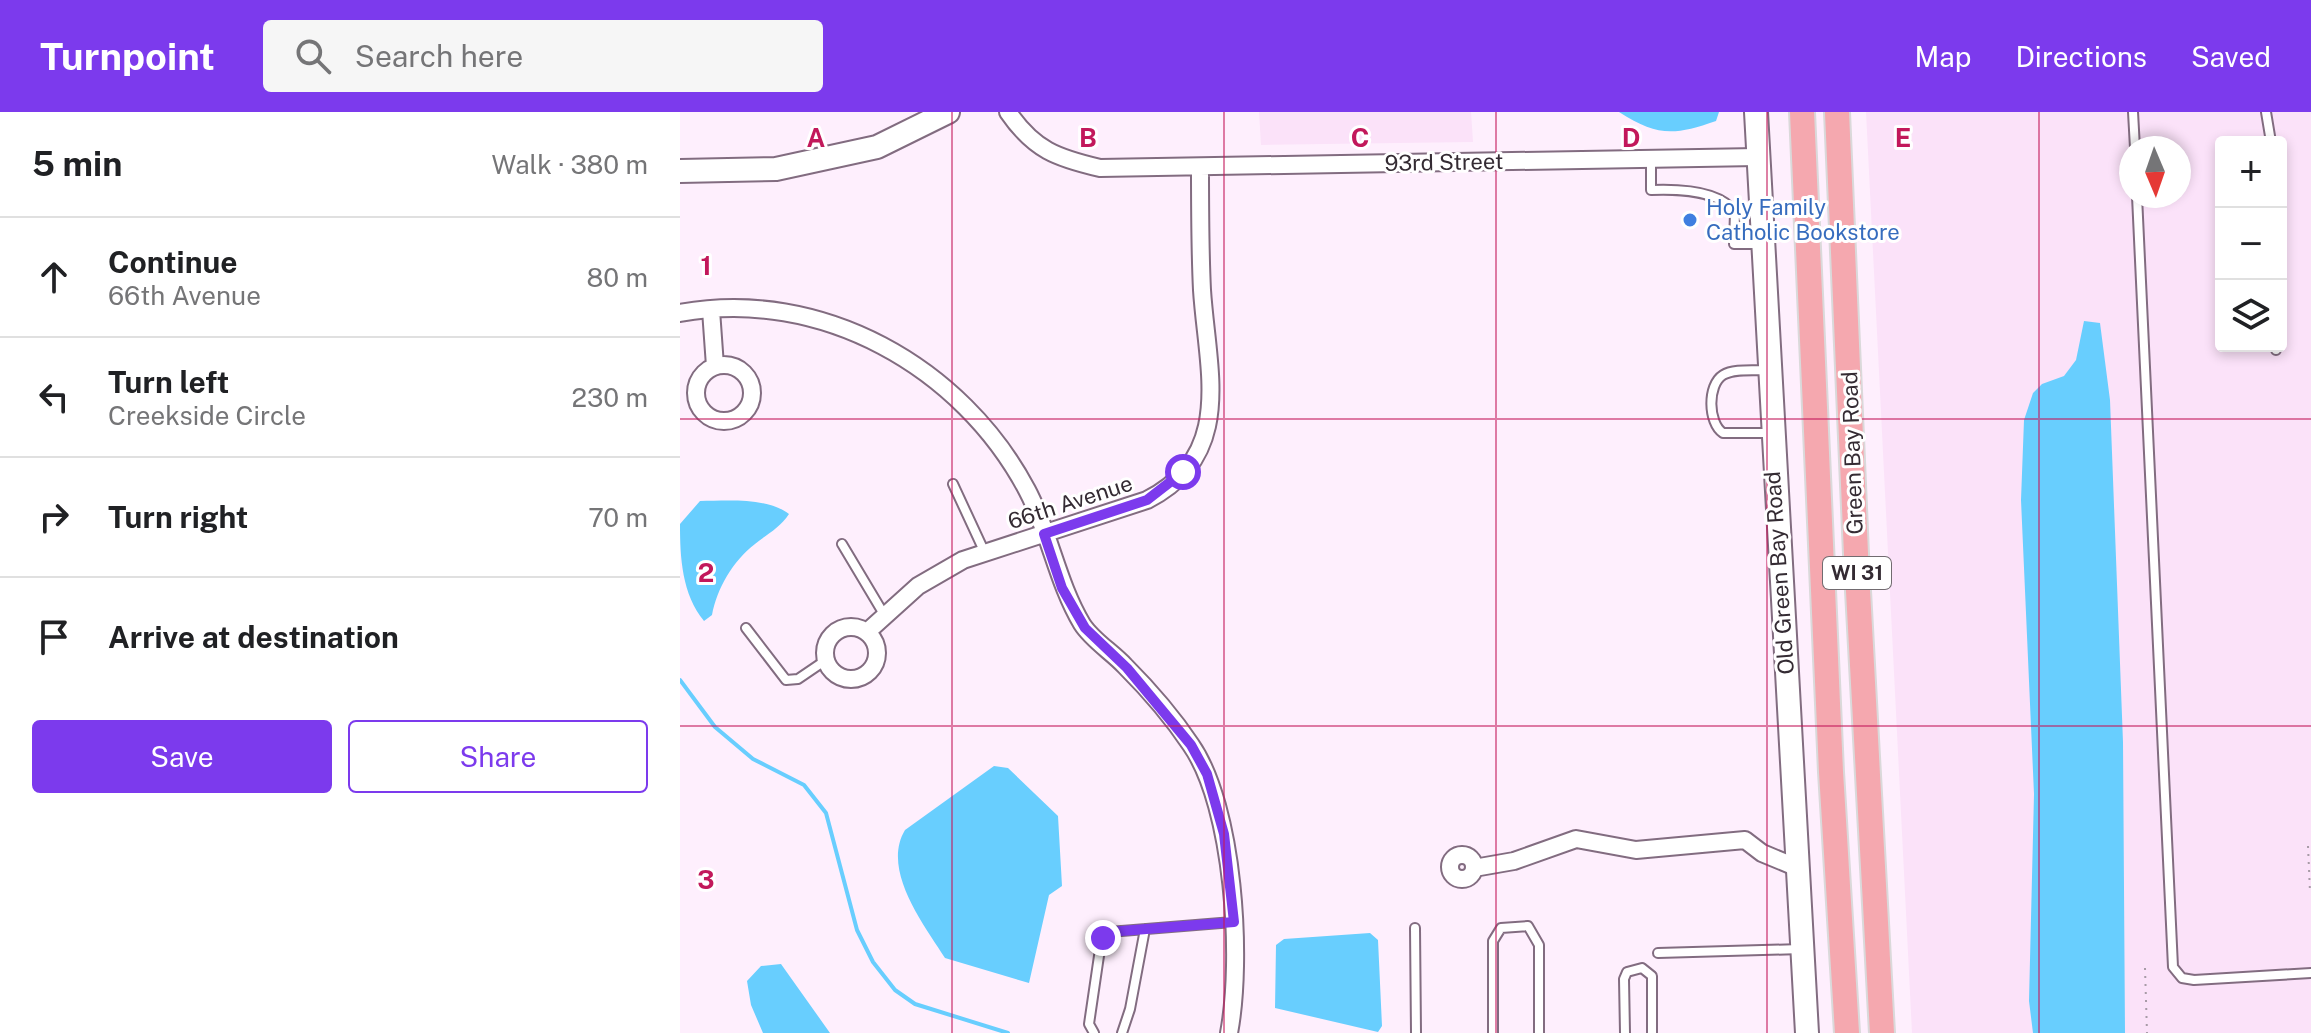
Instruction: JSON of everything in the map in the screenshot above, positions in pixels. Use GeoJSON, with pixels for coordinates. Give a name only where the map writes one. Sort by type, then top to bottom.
{"type":"FeatureCollection","features":[{"type":"Feature","properties":{"kind":"main road","name":"Green Bay Road"},"geometry":{"type":"LineString","coordinates":[[1802,112],[1830,757],[1847,1033]]}},
{"type":"Feature","properties":{"kind":"main road","name":"Green Bay Road"},"geometry":{"type":"LineString","coordinates":[[1837,112],[1856,554],[1882,1033]]}},
{"type":"Feature","properties":{"kind":"street"},"geometry":{"type":"LineString","coordinates":[[680,171],[776,169],[877,147],[948,112]]}},
{"type":"Feature","properties":{"kind":"street","name":"93rd Street"},"geometry":{"type":"LineString","coordinates":[[1008,112],[1019,129],[1057,158],[1100,168],[1757,157]]}},
{"type":"Feature","properties":{"kind":"street","name":"Old Green Bay Road"},"geometry":{"type":"LineString","coordinates":[[1756,112],[1771,433],[1807,1033]]}},
{"type":"Feature","properties":{"kind":"street","name":"66th Avenue"},"geometry":{"type":"LineString","coordinates":[[867,632],[918,586],[963,560],[1158,495],[1197,455],[1211,416],[1212,397],[1202,290],[1200,167]]}},
{"type":"Feature","properties":{"kind":"street"},"geometry":{"type":"LineString","coordinates":[[711,310],[715,366]]}},
{"type":"Feature","properties":{"kind":"street"},"geometry":{"type":"LineString","coordinates":[[680,313],[767,311],[810,318],[864,337],[913,362],[965,405],[995,439],[1029,494],[1062,588],[1085,628],[1137,679],[1191,745],[1207,774],[1224,834],[1234,922],[1234,1007],[1229,1033]]}},
{"type":"Feature","properties":{"kind":"street"},"geometry":{"type":"LineString","coordinates":[[852,627],[867,632],[877,647],[874,665],[869,672],[853,679],[836,674],[826,660],[826,644],[836,631],[852,627]]}},
{"type":"Feature","properties":{"kind":"street"},"geometry":{"type":"LineString","coordinates":[[1474,868],[1514,861],[1576,839],[1636,850],[1745,840],[1762,853],[1798,868]]}},
{"type":"Feature","properties":{"kind":"lane"},"geometry":{"type":"LineString","coordinates":[[2133,112],[2134,136]]}},
{"type":"Feature","properties":{"kind":"lane"},"geometry":{"type":"LineString","coordinates":[[2266,112],[2270,136]]}},
{"type":"Feature","properties":{"kind":"lane"},"geometry":{"type":"LineString","coordinates":[[1651,159],[1651,190],[1693,192],[1727,206],[1735,213],[1734,244],[1761,244]]}},
{"type":"Feature","properties":{"kind":"lane"},"geometry":{"type":"LineString","coordinates":[[2138,208],[2173,967],[2182,978],[2194,980],[2311,973]]}},
{"type":"Feature","properties":{"kind":"lane"},"geometry":{"type":"LineString","coordinates":[[1768,370],[1730,372],[1719,377],[1714,389],[1712,416],[1723,433],[1771,433]]}},
{"type":"Feature","properties":{"kind":"lane"},"geometry":{"type":"LineString","coordinates":[[953,484],[985,553]]}},
{"type":"Feature","properties":{"kind":"lane"},"geometry":{"type":"LineString","coordinates":[[842,544],[885,617]]}},
{"type":"Feature","properties":{"kind":"lane"},"geometry":{"type":"LineString","coordinates":[[746,628],[786,680],[798,679],[826,660]]}},
{"type":"Feature","properties":{"kind":"lane"},"geometry":{"type":"LineString","coordinates":[[1094,1033],[1089,1024],[1103,938],[1109,932],[1234,922]]}},
{"type":"Feature","properties":{"kind":"lane"},"geometry":{"type":"LineString","coordinates":[[1493,1033],[1493,941],[1501,928],[1512,926],[1528,926],[1539,945],[1539,1033]]}},
{"type":"Feature","properties":{"kind":"lane"},"geometry":{"type":"LineString","coordinates":[[1415,928],[1416,1033]]}},
{"type":"Feature","properties":{"kind":"lane"},"geometry":{"type":"LineString","coordinates":[[1122,1033],[1130,1009],[1145,929]]}},
{"type":"Feature","properties":{"kind":"lane"},"geometry":{"type":"LineString","coordinates":[[1658,953],[1802,949]]}},
{"type":"Feature","properties":{"kind":"lane"},"geometry":{"type":"LineString","coordinates":[[1625,1033],[1624,979],[1627,972],[1642,968],[1652,976],[1652,1033]]}},
{"type":"Feature","properties":{"kind":"path"},"geometry":{"type":"LineString","coordinates":[[2308,846],[2310,892]]}},
{"type":"Feature","properties":{"kind":"path"},"geometry":{"type":"LineString","coordinates":[[2145,968],[2147,1033]]}},
{"type":"Feature","properties":{"kind":"shaded area"},"geometry":{"type":"Polygon","coordinates":[[[1259,112],[1471,112],[1473,142],[1261,145],[1259,112]]]}},
{"type":"Feature","properties":{"kind":"shaded area"},"geometry":{"type":"Polygon","coordinates":[[[1866,112],[2311,112],[2311,1033],[1912,1033],[1866,112]]]}},
{"type":"Feature","properties":{"kind":"water"},"geometry":{"type":"Polygon","coordinates":[[[1619,112],[1719,112],[1716,121],[1666,131],[1644,126],[1619,112]]]}},
{"type":"Feature","properties":{"kind":"water"},"geometry":{"type":"Polygon","coordinates":[[[2084,321],[2100,323],[2110,400],[2123,742],[2125,1033],[2033,1033],[2029,1001],[2034,794],[2021,500],[2024,420],[2033,393],[2042,384],[2064,376],[2076,360],[2084,321]]]}},
{"type":"Feature","properties":{"kind":"water"},"geometry":{"type":"Polygon","coordinates":[[[700,501],[758,502],[789,514],[733,567],[718,595],[712,615],[704,621],[687,587],[680,537],[680,524],[700,501]]]}},
{"type":"Feature","properties":{"kind":"water"},"geometry":{"type":"Polygon","coordinates":[[[994,766],[1008,768],[1058,816],[1062,886],[1049,895],[1029,983],[945,958],[908,897],[898,862],[899,846],[905,830],[994,766]]]}},
{"type":"Feature","properties":{"kind":"water"},"geometry":{"type":"Polygon","coordinates":[[[1370,933],[1378,940],[1382,1026],[1378,1032],[1275,1008],[1276,945],[1284,939],[1370,933]]]}},
{"type":"Feature","properties":{"kind":"water"},"geometry":{"type":"Polygon","coordinates":[[[781,964],[830,1033],[763,1033],[751,1005],[747,981],[761,966],[781,964]]]}},
{"type":"Feature","properties":{"kind":"waterway"},"geometry":{"type":"LineString","coordinates":[[680,680],[715,727],[753,759],[804,785],[826,813],[857,930],[873,962],[895,990],[915,1004],[1008,1033]]}},
{"type":"Feature","properties":{"kind":"place","name":"Holy Family Catholic Bookstore"},"geometry":{"type":"Point","coordinates":[1690,220]}},
{"type":"Feature","properties":{"kind":"route"},"geometry":{"type":"LineString","coordinates":[[1103,938],[1109,932],[1234,922],[1224,834],[1207,774],[1191,745],[1127,668],[1085,628],[1062,588],[1044,534],[1147,500],[1167,488],[1183,472]]}}]}
